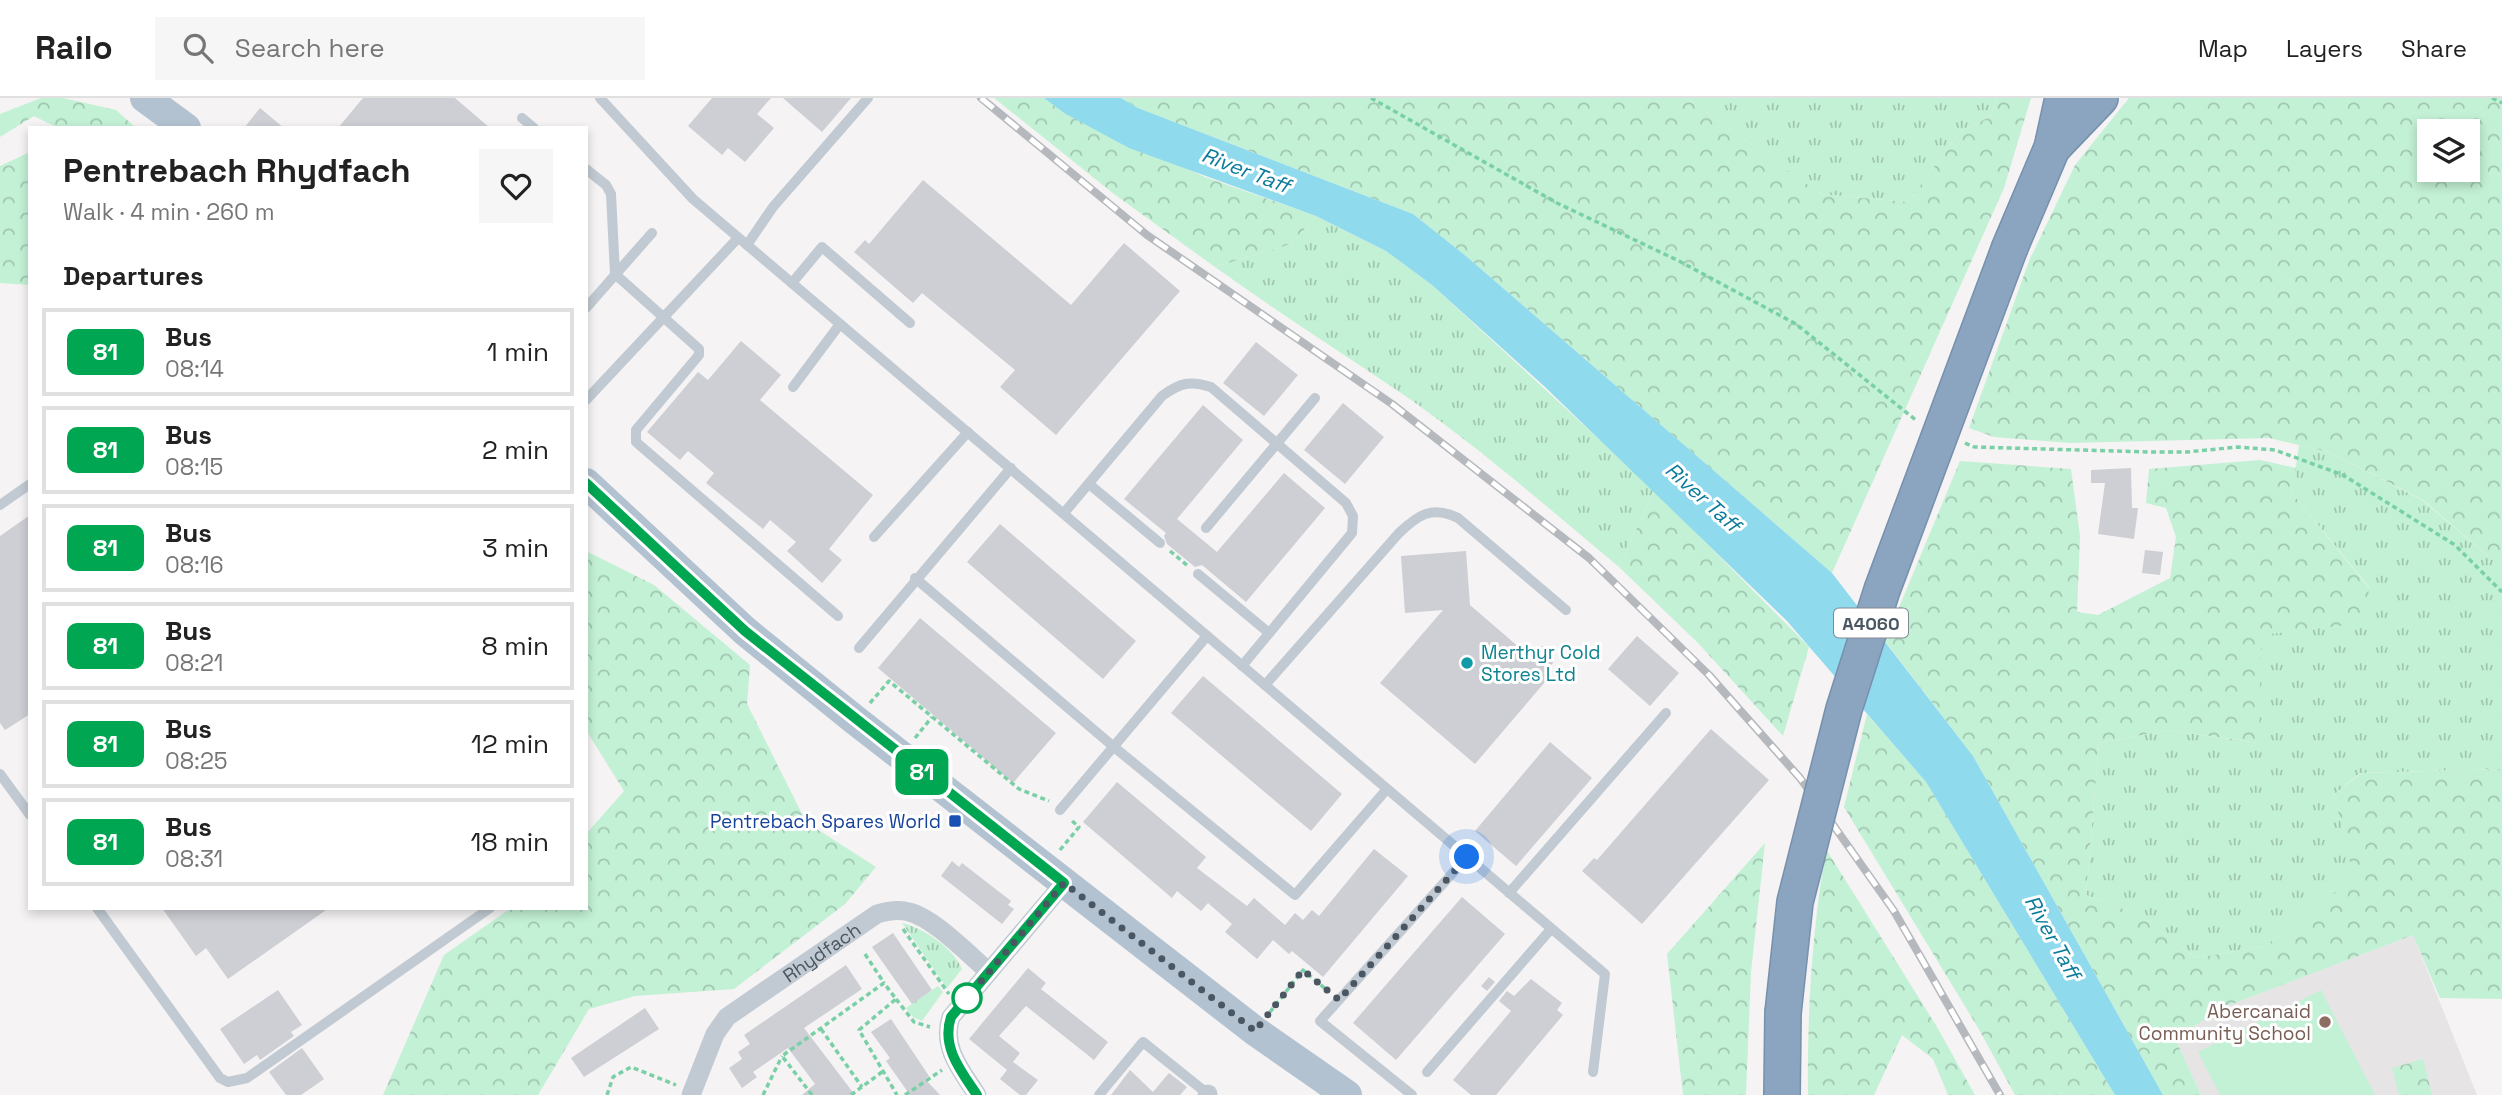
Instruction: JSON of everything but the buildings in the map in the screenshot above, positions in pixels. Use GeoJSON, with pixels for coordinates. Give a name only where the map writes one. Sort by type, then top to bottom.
{"type":"FeatureCollection","features":[{"type":"Feature","properties":{"kind":"highway","name":"A4060"},"geometry":{"type":"LineString","coordinates":[[1782,1095],[1783,1013],[1795,902],[1844,709],[1887,577],[2010,247],[2052,148],[2063,98]]}},
{"type":"Feature","properties":{"kind":"highway","name":"A4060"},"geometry":{"type":"LineString","coordinates":[[2052,148],[2100,98]]}},
{"type":"Feature","properties":{"kind":"main road"},"geometry":{"type":"LineString","coordinates":[[145,98],[183,126]]}},
{"type":"Feature","properties":{"kind":"main road"},"geometry":{"type":"LineString","coordinates":[[588,485],[745,631],[855,720],[1255,1031],[1347,1095]]}},
{"type":"Feature","properties":{"kind":"street"},"geometry":{"type":"LineString","coordinates":[[977,1095],[955,1061],[947,1039],[947,1028],[951,1017],[989,972],[1054,875]]}},
{"type":"Feature","properties":{"kind":"street"},"geometry":{"type":"LineString","coordinates":[[890,910],[909,911],[923,918],[989,972]]}},
{"type":"Feature","properties":{"kind":"street","name":"Rhydfach"},"geometry":{"type":"LineString","coordinates":[[691,1093],[715,1034],[727,1017],[862,922],[890,910]]}},
{"type":"Feature","properties":{"kind":"lane"},"geometry":{"type":"LineString","coordinates":[[600,98],[692,199],[1605,974],[1593,1072]]}},
{"type":"Feature","properties":{"kind":"lane"},"geometry":{"type":"LineString","coordinates":[[588,398],[664,317],[742,241],[868,98]]}},
{"type":"Feature","properties":{"kind":"lane"},"geometry":{"type":"LineString","coordinates":[[522,118],[532,126]]}},
{"type":"Feature","properties":{"kind":"lane"},"geometry":{"type":"LineString","coordinates":[[588,171],[606,185],[611,194],[614,274],[699,349],[699,355],[636,430],[636,442],[838,616]]}},
{"type":"Feature","properties":{"kind":"lane"},"geometry":{"type":"LineString","coordinates":[[588,306],[652,233]]}},
{"type":"Feature","properties":{"kind":"lane"},"geometry":{"type":"LineString","coordinates":[[792,283],[822,247],[910,323]]}},
{"type":"Feature","properties":{"kind":"lane"},"geometry":{"type":"LineString","coordinates":[[793,387],[840,324]]}},
{"type":"Feature","properties":{"kind":"lane"},"geometry":{"type":"LineString","coordinates":[[1065,513],[1162,397],[1177,385],[1195,381],[1211,387],[1346,503],[1353,516],[1352,533],[1242,666]]}},
{"type":"Feature","properties":{"kind":"lane"},"geometry":{"type":"LineString","coordinates":[[1206,528],[1315,398]]}},
{"type":"Feature","properties":{"kind":"lane"},"geometry":{"type":"LineString","coordinates":[[874,537],[968,432]]}},
{"type":"Feature","properties":{"kind":"lane"},"geometry":{"type":"LineString","coordinates":[[859,648],[915,578],[1011,468]]}},
{"type":"Feature","properties":{"kind":"lane"},"geometry":{"type":"LineString","coordinates":[[1089,484],[1160,543]]}},
{"type":"Feature","properties":{"kind":"lane"},"geometry":{"type":"LineString","coordinates":[[0,505],[28,485]]}},
{"type":"Feature","properties":{"kind":"lane"},"geometry":{"type":"LineString","coordinates":[[1265,685],[1390,543],[1416,517],[1426,512],[1447,512],[1458,518],[1566,611]]}},
{"type":"Feature","properties":{"kind":"lane"},"geometry":{"type":"LineString","coordinates":[[1198,575],[1269,633]]}},
{"type":"Feature","properties":{"kind":"lane"},"geometry":{"type":"LineString","coordinates":[[915,578],[1114,747],[1295,895],[1387,789]]}},
{"type":"Feature","properties":{"kind":"lane"},"geometry":{"type":"LineString","coordinates":[[1060,810],[1207,636]]}},
{"type":"Feature","properties":{"kind":"lane"},"geometry":{"type":"LineString","coordinates":[[1509,893],[1666,713]]}},
{"type":"Feature","properties":{"kind":"lane"},"geometry":{"type":"LineString","coordinates":[[0,774],[28,812]]}},
{"type":"Feature","properties":{"kind":"lane"},"geometry":{"type":"LineString","coordinates":[[1412,1095],[1320,1021],[1467,857]]}},
{"type":"Feature","properties":{"kind":"lane"},"geometry":{"type":"LineString","coordinates":[[98,910],[220,1078],[228,1082],[247,1078],[487,910]]}},
{"type":"Feature","properties":{"kind":"lane"},"geometry":{"type":"LineString","coordinates":[[1427,1072],[1551,929]]}},
{"type":"Feature","properties":{"kind":"lane"},"geometry":{"type":"LineString","coordinates":[[1099,1095],[1143,1042],[1208,1095]]}},
{"type":"Feature","properties":{"kind":"path"},"geometry":{"type":"LineString","coordinates":[[1370,98],[1557,202],[1679,261],[1796,324],[1924,427]]}},
{"type":"Feature","properties":{"kind":"path"},"geometry":{"type":"LineString","coordinates":[[2491,98],[2502,103]]}},
{"type":"Feature","properties":{"kind":"path"},"geometry":{"type":"LineString","coordinates":[[1962,442],[1974,447],[2108,451],[2187,452],[2238,447],[2275,450],[2343,475],[2455,545],[2502,592]]}},
{"type":"Feature","properties":{"kind":"path"},"geometry":{"type":"LineString","coordinates":[[1160,543],[1198,575]]}},
{"type":"Feature","properties":{"kind":"path"},"geometry":{"type":"LineString","coordinates":[[855,720],[889,681],[1019,789],[1051,802],[1079,827],[1054,875]]}},
{"type":"Feature","properties":{"kind":"path"},"geometry":{"type":"LineString","coordinates":[[890,910],[946,993],[962,1004]]}},
{"type":"Feature","properties":{"kind":"path"},"geometry":{"type":"LineString","coordinates":[[865,954],[914,1022],[925,1027],[947,1028]]}},
{"type":"Feature","properties":{"kind":"path"},"geometry":{"type":"LineString","coordinates":[[1255,1031],[1303,970],[1339,1000]]}},
{"type":"Feature","properties":{"kind":"path"},"geometry":{"type":"LineString","coordinates":[[763,1095],[782,1056],[884,983]]}},
{"type":"Feature","properties":{"kind":"path"},"geometry":{"type":"LineString","coordinates":[[896,999],[859,1030],[897,1095]]}},
{"type":"Feature","properties":{"kind":"path"},"geometry":{"type":"LineString","coordinates":[[821,1029],[862,1087]]}},
{"type":"Feature","properties":{"kind":"path"},"geometry":{"type":"LineString","coordinates":[[782,1056],[811,1095]]}},
{"type":"Feature","properties":{"kind":"path"},"geometry":{"type":"LineString","coordinates":[[905,1095],[955,1061]]}},
{"type":"Feature","properties":{"kind":"path"},"geometry":{"type":"LineString","coordinates":[[607,1095],[613,1077],[631,1067],[691,1093]]}},
{"type":"Feature","properties":{"kind":"path"},"geometry":{"type":"LineString","coordinates":[[851,1095],[882,1072]]}},
{"type":"Feature","properties":{"kind":"shaded area","name":"Abercanaid Community School"},"geometry":{"type":"Polygon","coordinates":[[[2413,935],[2477,1095],[2201,1095],[2175,1038],[2227,1006],[2413,935]]]}},
{"type":"Feature","properties":{"kind":"green space"},"geometry":{"type":"Polygon","coordinates":[[[41,98],[63,98],[116,110],[134,126],[54,126],[34,116],[0,137],[0,114],[41,98]]]}},
{"type":"Feature","properties":{"kind":"green space"},"geometry":{"type":"Polygon","coordinates":[[[994,98],[1044,98],[1064,113],[1205,177],[1316,216],[1291,244],[1215,267],[1114,194],[994,98]]]}},
{"type":"Feature","properties":{"kind":"green space"},"geometry":{"type":"Polygon","coordinates":[[[1121,98],[1686,98],[1821,194],[1908,202],[1959,133],[1991,116],[1996,98],[2031,98],[2004,188],[1832,573],[1466,256],[1413,214],[1138,108],[1121,98]]]}},
{"type":"Feature","properties":{"kind":"green space"},"geometry":{"type":"Polygon","coordinates":[[[1686,98],[1996,98],[1991,116],[1959,133],[1908,202],[1821,194],[1686,98]]]}},
{"type":"Feature","properties":{"kind":"green space"},"geometry":{"type":"Polygon","coordinates":[[[2129,98],[2502,98],[2502,561],[2494,561],[2423,500],[2329,452],[2269,438],[2070,443],[1994,437],[1969,428],[2029,261],[2075,165],[2129,98]]]}},
{"type":"Feature","properties":{"kind":"green space"},"geometry":{"type":"Polygon","coordinates":[[[28,153],[28,285],[0,283],[0,166],[28,153]]]}},
{"type":"Feature","properties":{"kind":"green space"},"geometry":{"type":"Polygon","coordinates":[[[1316,216],[1386,251],[1432,285],[1654,490],[1619,567],[1430,413],[1215,267],[1291,244],[1316,216]]]}},
{"type":"Feature","properties":{"kind":"green space"},"geometry":{"type":"Polygon","coordinates":[[[2299,445],[2329,452],[2422,500],[2494,561],[2502,561],[2502,769],[2360,773],[2334,795],[2355,879],[2265,946],[2196,958],[2139,915],[2086,895],[2099,743],[2168,730],[2258,743],[2261,635],[2369,587],[2292,493],[2299,445]]]}},
{"type":"Feature","properties":{"kind":"green space"},"geometry":{"type":"Polygon","coordinates":[[[2260,460],[2296,468],[2292,493],[2369,588],[2365,623],[2261,635],[2259,743],[2168,730],[2099,743],[2086,895],[2139,915],[2196,958],[2265,946],[2354,879],[2334,795],[2361,773],[2502,769],[2502,999],[2440,998],[2413,935],[2227,1006],[2175,1038],[2201,1095],[2163,1095],[1973,756],[1885,641],[1960,461],[2071,469],[2080,536],[2077,612],[2098,615],[2170,578],[2176,537],[2166,508],[2146,503],[2149,469],[2260,460]]]}},
{"type":"Feature","properties":{"kind":"green space"},"geometry":{"type":"Polygon","coordinates":[[[1654,490],[1809,647],[1783,736],[1698,643],[1619,567],[1654,490]]]}},
{"type":"Feature","properties":{"kind":"green space"},"geometry":{"type":"Polygon","coordinates":[[[588,552],[654,585],[750,665],[747,704],[806,822],[876,867],[845,904],[734,989],[635,996],[589,1009],[538,1095],[383,1095],[444,955],[508,910],[588,910],[588,832],[624,791],[588,733],[588,552]]]}},
{"type":"Feature","properties":{"kind":"green space"},"geometry":{"type":"Polygon","coordinates":[[[1867,714],[1926,782],[2115,1095],[2015,1095],[1977,1026],[1844,807],[1867,714]]]}},
{"type":"Feature","properties":{"kind":"green space"},"geometry":{"type":"Polygon","coordinates":[[[1765,843],[1751,972],[1746,1095],[1683,1095],[1667,954],[1765,843]]]}},
{"type":"Feature","properties":{"kind":"green space"},"geometry":{"type":"Polygon","coordinates":[[[1826,849],[1937,1027],[1975,1095],[1948,1095],[1933,1059],[1902,1035],[1874,1095],[1808,1095],[1811,972],[1826,849]]]}},
{"type":"Feature","properties":{"kind":"green space"},"geometry":{"type":"Polygon","coordinates":[[[902,923],[920,929],[937,940],[958,961],[962,969],[947,988],[902,923]]]}},
{"type":"Feature","properties":{"kind":"green space"},"geometry":{"type":"Polygon","coordinates":[[[938,986],[943,992],[922,1021],[913,1017],[906,1008],[938,986]]]}},
{"type":"Feature","properties":{"kind":"green space"},"geometry":{"type":"Polygon","coordinates":[[[2321,990],[2375,1095],[2220,1095],[2198,1052],[2321,990]]]}},
{"type":"Feature","properties":{"kind":"green space"},"geometry":{"type":"Polygon","coordinates":[[[2423,1059],[2432,1095],[2399,1095],[2392,1068],[2423,1059]]]}},
{"type":"Feature","properties":{"kind":"water","name":"River Taff"},"geometry":{"type":"Polygon","coordinates":[[[1044,98],[1121,98],[1138,108],[1413,214],[1466,256],[1832,573],[1973,756],[2163,1095],[2115,1095],[1926,782],[1787,621],[1544,386],[1432,285],[1386,251],[1316,216],[1129,148],[1064,113],[1044,98]]]}},
{"type":"Feature","properties":{"kind":"railway"},"geometry":{"type":"LineString","coordinates":[[981,98],[1147,235],[1392,404],[1589,558],[1709,675],[1800,778],[1894,911],[2000,1095]]}},
{"type":"Feature","properties":{"kind":"bus line","name":"81"},"geometry":{"type":"LineString","coordinates":[[588,485],[745,631],[1064,883],[951,1017],[947,1028],[950,1051],[977,1095]]}},
{"type":"Feature","properties":{"kind":"place","name":"Merthyr Cold Stores Ltd"},"geometry":{"type":"Point","coordinates":[1467,663]}},
{"type":"Feature","properties":{"kind":"place","name":"Pentrebach Spares World"},"geometry":{"type":"Point","coordinates":[955,821]}},
{"type":"Feature","properties":{"kind":"place","name":"Abercanaid Community School"},"geometry":{"type":"Point","coordinates":[2325,1022]}},
{"type":"Feature","properties":{"kind":"route"},"geometry":{"type":"LineString","coordinates":[[967,998],[962,1004],[1064,883],[1255,1031],[1303,970],[1339,1000],[1467,857]]}}]}
